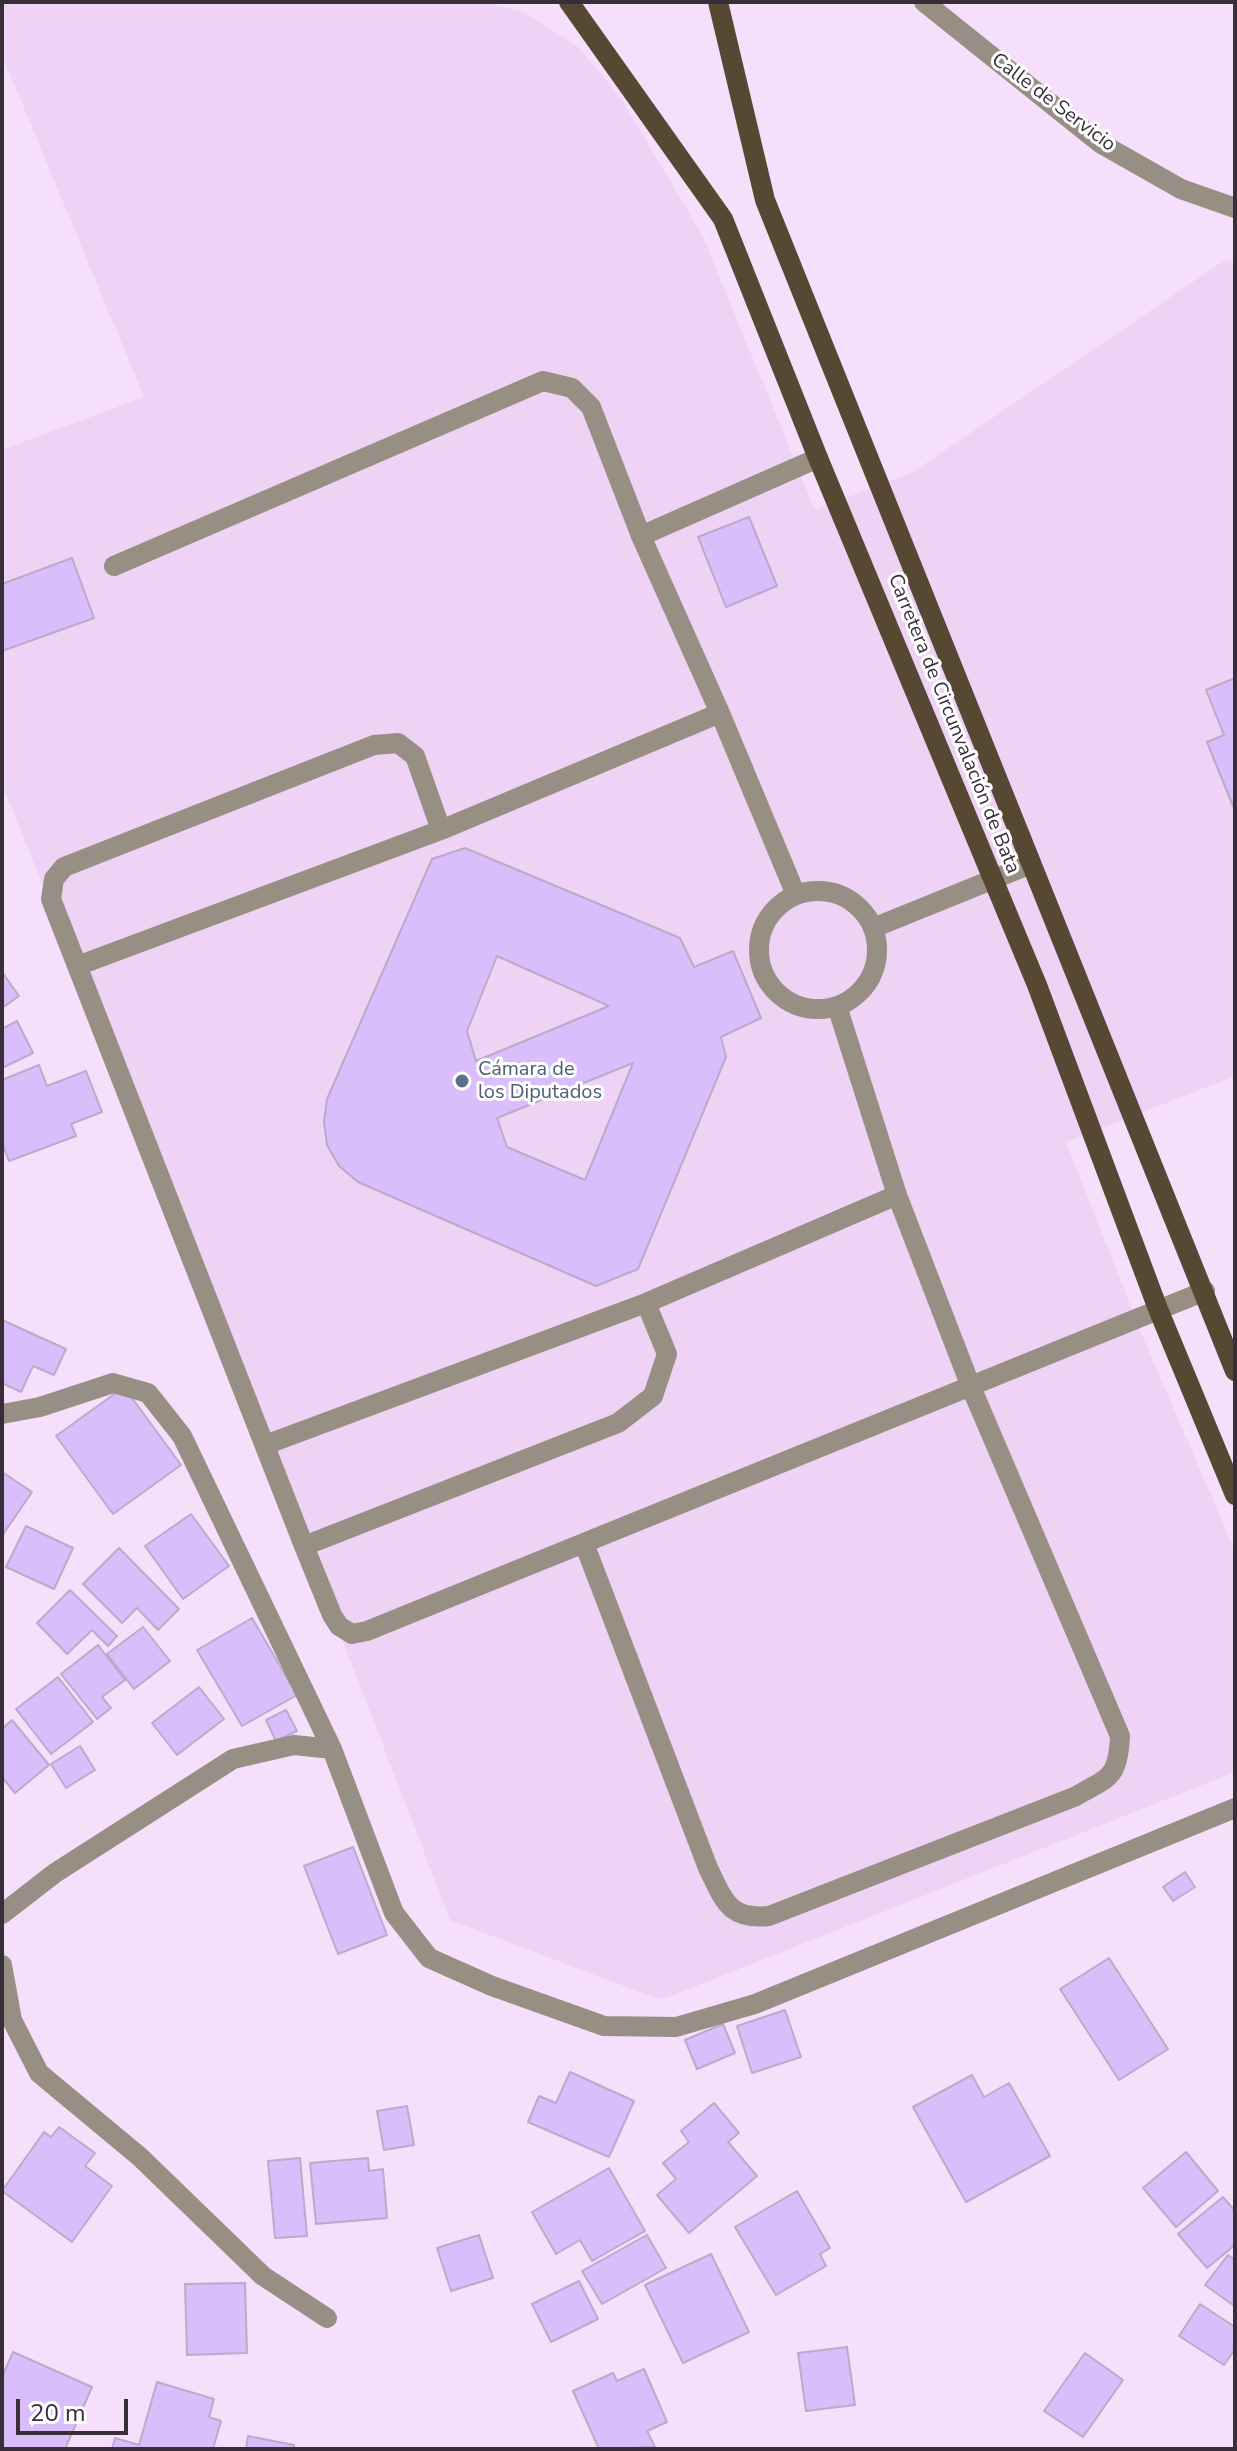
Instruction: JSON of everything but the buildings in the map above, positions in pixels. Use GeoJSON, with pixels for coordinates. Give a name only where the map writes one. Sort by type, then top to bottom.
{"type":"FeatureCollection","features":[{"type":"Feature","properties":{"kind":"main road","name":"Carretera de Circunvalación de Bata"},"geometry":{"type":"LineString","coordinates":[[569,2],[723,219],[818,458],[1037,985],[1158,1309],[1235,1495]]}},
{"type":"Feature","properties":{"kind":"main road","name":"Carretera de Circunvalación de Bata"},"geometry":{"type":"LineString","coordinates":[[718,2],[765,200],[1235,1371]]}},
{"type":"Feature","properties":{"kind":"street","name":"Calle de Servicio"},"geometry":{"type":"LineString","coordinates":[[924,2],[1100,143],[1181,189],[1235,208]]}},
{"type":"Feature","properties":{"kind":"street"},"geometry":{"type":"LineString","coordinates":[[114,566],[543,381],[572,388],[591,407],[641,536],[796,895]]}},
{"type":"Feature","properties":{"kind":"street"},"geometry":{"type":"LineString","coordinates":[[641,536],[818,458]]}},
{"type":"Feature","properties":{"kind":"street"},"geometry":{"type":"LineString","coordinates":[[77,966],[441,830],[720,713]]}},
{"type":"Feature","properties":{"kind":"street"},"geometry":{"type":"LineString","coordinates":[[441,830],[415,756],[398,743],[374,745],[64,867],[54,879],[51,899],[332,1615],[339,1626],[352,1634],[367,1631],[1205,1291]]}},
{"type":"Feature","properties":{"kind":"street"},"geometry":{"type":"LineString","coordinates":[[873,928],[1031,864]]}},
{"type":"Feature","properties":{"kind":"street"},"geometry":{"type":"LineString","coordinates":[[814,892],[841,897],[863,912],[873,928],[877,947],[875,966],[867,984],[854,997],[837,1006],[817,1009],[797,1006],[780,995],[767,980],[760,961],[760,941],[766,922],[778,906],[796,895],[814,892]]}},
{"type":"Feature","properties":{"kind":"street"},"geometry":{"type":"LineString","coordinates":[[584,1543],[708,1868],[727,1907],[750,1918],[769,1916],[1074,1797],[1111,1776],[1119,1760],[1120,1736],[971,1387],[897,1195],[837,1006]]}},
{"type":"Feature","properties":{"kind":"street"},"geometry":{"type":"LineString","coordinates":[[265,1445],[646,1303],[897,1195]]}},
{"type":"Feature","properties":{"kind":"street"},"geometry":{"type":"LineString","coordinates":[[304,1546],[618,1423],[653,1396],[667,1354],[646,1303]]}},
{"type":"Feature","properties":{"kind":"street"},"geometry":{"type":"LineString","coordinates":[[2,1414],[40,1407],[113,1383],[148,1393],[182,1436],[332,1749],[394,1913],[429,1958],[492,1986],[604,2026],[676,2027],[755,2004],[1235,1808]]}},
{"type":"Feature","properties":{"kind":"street"},"geometry":{"type":"LineString","coordinates":[[2,1914],[55,1873],[233,1759],[294,1745],[332,1749]]}},
{"type":"Feature","properties":{"kind":"street"},"geometry":{"type":"LineString","coordinates":[[2,1965],[12,2020],[39,2073],[140,2157],[263,2276],[327,2318]]}},
{"type":"Feature","properties":{"kind":"shaded area"},"geometry":{"type":"Polygon","coordinates":[[[2,2],[485,2],[525,13],[577,46],[621,98],[703,237],[815,510],[913,472],[1225,260],[1235,262],[1235,1076],[1066,1142],[1142,1335],[1235,1551],[1235,1772],[661,2000],[450,1920],[257,1417],[2,784],[2,450],[144,397],[2,55],[2,2]]]}},
{"type":"Feature","properties":{"kind":"place","name":"Cámara de los Diputados"},"geometry":{"type":"Point","coordinates":[462,1081]}}]}
